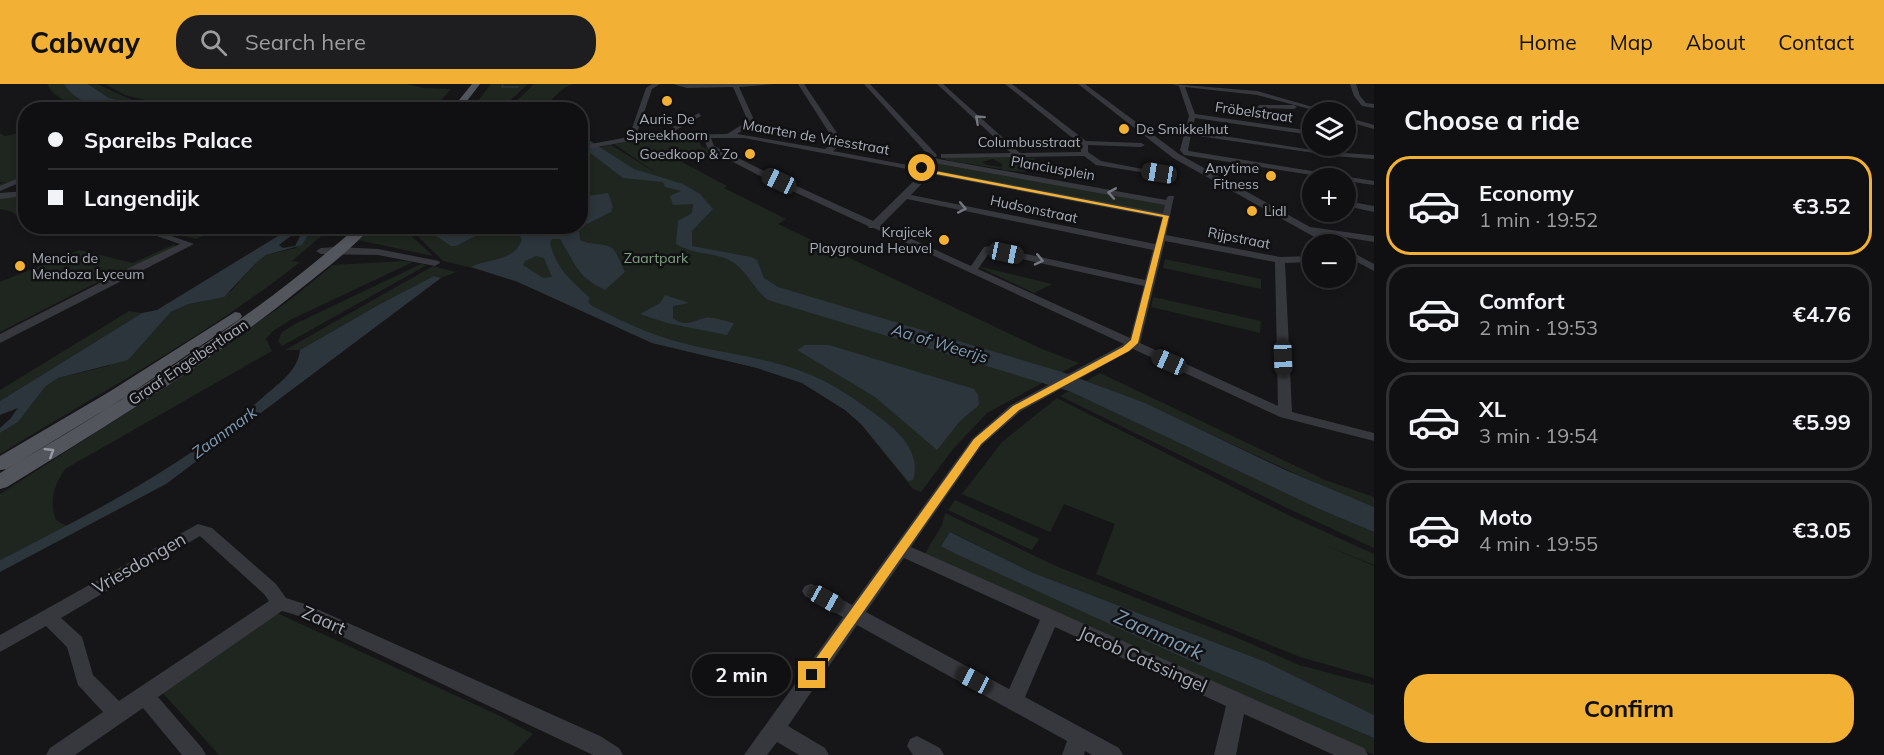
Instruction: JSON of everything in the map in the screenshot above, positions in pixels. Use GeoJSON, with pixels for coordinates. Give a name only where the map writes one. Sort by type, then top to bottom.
{"type":"FeatureCollection","features":[{"type":"Feature","properties":{"kind":"main road"},"geometry":{"type":"LineString","coordinates":[[463,102],[480,86]]}},
{"type":"Feature","properties":{"kind":"main road"},"geometry":{"type":"LineString","coordinates":[[471,102],[480,86]]}},
{"type":"Feature","properties":{"kind":"main road","name":"Graaf Engelbertlaan"},"geometry":{"type":"LineString","coordinates":[[0,482],[99,422],[216,345],[332,251],[344,234]]}},
{"type":"Feature","properties":{"kind":"main road","name":"Graaf Engelbertlaan"},"geometry":{"type":"LineString","coordinates":[[0,464],[115,396],[355,234]]}},
{"type":"Feature","properties":{"kind":"street"},"geometry":{"type":"LineString","coordinates":[[632,138],[650,88],[657,84]]}},
{"type":"Feature","properties":{"kind":"street"},"geometry":{"type":"LineString","coordinates":[[676,84],[687,86],[772,84]]}},
{"type":"Feature","properties":{"kind":"street"},"geometry":{"type":"LineString","coordinates":[[730,136],[752,122],[736,84]]}},
{"type":"Feature","properties":{"kind":"street"},"geometry":{"type":"LineString","coordinates":[[801,84],[838,142],[826,152]]}},
{"type":"Feature","properties":{"kind":"street"},"geometry":{"type":"LineString","coordinates":[[867,84],[932,158],[926,170],[905,196],[882,220],[872,225]]}},
{"type":"Feature","properties":{"kind":"street"},"geometry":{"type":"LineString","coordinates":[[940,84],[1018,155]]}},
{"type":"Feature","properties":{"kind":"street"},"geometry":{"type":"LineString","coordinates":[[1008,84],[1084,143],[1141,145]]}},
{"type":"Feature","properties":{"kind":"street"},"geometry":{"type":"LineString","coordinates":[[1081,84],[1176,156],[1314,234]]}},
{"type":"Feature","properties":{"kind":"street"},"geometry":{"type":"LineString","coordinates":[[1175,84],[1266,92],[1302,104]]}},
{"type":"Feature","properties":{"kind":"street"},"geometry":{"type":"LineString","coordinates":[[1181,84],[1192,116],[1184,150],[1187,153],[1374,183]]}},
{"type":"Feature","properties":{"kind":"street"},"geometry":{"type":"LineString","coordinates":[[1353,84],[1357,96],[1364,105],[1374,106]]}},
{"type":"Feature","properties":{"kind":"street"},"geometry":{"type":"LineString","coordinates":[[1357,96],[1374,98]]}},
{"type":"Feature","properties":{"kind":"street"},"geometry":{"type":"LineString","coordinates":[[1259,107],[1302,106]]}},
{"type":"Feature","properties":{"kind":"street"},"geometry":{"type":"LineString","coordinates":[[670,137],[673,129],[699,115]]}},
{"type":"Feature","properties":{"kind":"street","name":"Fröbelstraat"},"geometry":{"type":"LineString","coordinates":[[1192,116],[1302,132]]}},
{"type":"Feature","properties":{"kind":"street"},"geometry":{"type":"LineString","coordinates":[[1356,122],[1374,127]]}},
{"type":"Feature","properties":{"kind":"street"},"geometry":{"type":"LineString","coordinates":[[1189,133],[1302,149]]}},
{"type":"Feature","properties":{"kind":"street"},"geometry":{"type":"LineString","coordinates":[[706,136],[714,149],[1131,345],[1285,414],[1374,437]]}},
{"type":"Feature","properties":{"kind":"street","name":"Maarten de Vriesstraat"},"geometry":{"type":"LineString","coordinates":[[588,146],[632,138],[747,137],[926,170]]}},
{"type":"Feature","properties":{"kind":"street"},"geometry":{"type":"LineString","coordinates":[[1084,143],[1086,154]]}},
{"type":"Feature","properties":{"kind":"street","name":"Columbusstraat"},"geometry":{"type":"LineString","coordinates":[[932,158],[1086,154],[1101,164],[1159,173]]}},
{"type":"Feature","properties":{"kind":"street"},"geometry":{"type":"LineString","coordinates":[[1348,156],[1374,160]]}},
{"type":"Feature","properties":{"kind":"street","name":"Planciusplein"},"geometry":{"type":"LineString","coordinates":[[926,170],[1166,216],[1170,201],[932,158]]}},
{"type":"Feature","properties":{"kind":"street"},"geometry":{"type":"LineString","coordinates":[[0,189],[18,181]]}},
{"type":"Feature","properties":{"kind":"street"},"geometry":{"type":"LineString","coordinates":[[0,196],[18,194]]}},
{"type":"Feature","properties":{"kind":"street","name":"Hudsonstraat"},"geometry":{"type":"LineString","coordinates":[[905,196],[1160,242]]}},
{"type":"Feature","properties":{"kind":"street"},"geometry":{"type":"LineString","coordinates":[[1356,206],[1374,209]]}},
{"type":"Feature","properties":{"kind":"street"},"geometry":{"type":"LineString","coordinates":[[755,755],[977,442],[1016,408],[1131,345],[1138,334],[1166,216]]}},
{"type":"Feature","properties":{"kind":"street"},"geometry":{"type":"LineString","coordinates":[[1307,230],[1321,230],[1374,239]]}},
{"type":"Feature","properties":{"kind":"street"},"geometry":{"type":"LineString","coordinates":[[0,339],[189,243],[159,234]]}},
{"type":"Feature","properties":{"kind":"street","name":"Rijpstraat"},"geometry":{"type":"LineString","coordinates":[[1160,242],[1280,260],[1302,259]]}},
{"type":"Feature","properties":{"kind":"street"},"geometry":{"type":"LineString","coordinates":[[972,271],[987,249],[990,249],[1149,284]]}},
{"type":"Feature","properties":{"kind":"street"},"geometry":{"type":"LineString","coordinates":[[332,251],[397,259],[413,258],[435,263]]}},
{"type":"Feature","properties":{"kind":"street"},"geometry":{"type":"LineString","coordinates":[[1356,259],[1374,268]]}},
{"type":"Feature","properties":{"kind":"street"},"geometry":{"type":"LineString","coordinates":[[1280,260],[1285,414]]}},
{"type":"Feature","properties":{"kind":"street","name":"Vriesdongen"},"geometry":{"type":"LineString","coordinates":[[0,644],[198,530],[206,532],[270,589],[280,603]]}},
{"type":"Feature","properties":{"kind":"street","name":"Jacob Catssingel"},"geometry":{"type":"LineString","coordinates":[[900,549],[1358,755]]}},
{"type":"Feature","properties":{"kind":"street"},"geometry":{"type":"LineString","coordinates":[[812,591],[1014,701],[1076,746],[1112,755]]}},
{"type":"Feature","properties":{"kind":"street"},"geometry":{"type":"LineString","coordinates":[[57,755],[280,603]]}},
{"type":"Feature","properties":{"kind":"street","name":"Zaart"},"geometry":{"type":"LineString","coordinates":[[280,603],[302,610],[593,743],[612,755]]}},
{"type":"Feature","properties":{"kind":"street"},"geometry":{"type":"LineString","coordinates":[[47,616],[75,643],[85,679],[117,713]]}},
{"type":"Feature","properties":{"kind":"street"},"geometry":{"type":"LineString","coordinates":[[1014,701],[1050,617]]}},
{"type":"Feature","properties":{"kind":"street"},"geometry":{"type":"LineString","coordinates":[[144,695],[195,755]]}},
{"type":"Feature","properties":{"kind":"street"},"geometry":{"type":"LineString","coordinates":[[1225,755],[1237,701]]}},
{"type":"Feature","properties":{"kind":"street"},"geometry":{"type":"LineString","coordinates":[[774,729],[818,755]]}},
{"type":"Feature","properties":{"kind":"green space"},"geometry":{"type":"Polygon","coordinates":[[[47,84],[64,84],[78,97],[93,102],[67,102],[52,92],[47,84]]]}},
{"type":"Feature","properties":{"kind":"green space"},"geometry":{"type":"Polygon","coordinates":[[[88,84],[97,84],[140,102],[123,102],[109,98],[88,84]]]}},
{"type":"Feature","properties":{"kind":"green space"},"geometry":{"type":"Polygon","coordinates":[[[105,84],[407,84],[423,88],[451,89],[439,102],[153,102],[125,95],[105,84]]]}},
{"type":"Feature","properties":{"kind":"green space"},"geometry":{"type":"Polygon","coordinates":[[[491,84],[528,84],[509,102],[477,102],[491,84]]]}},
{"type":"Feature","properties":{"kind":"green space"},"geometry":{"type":"Polygon","coordinates":[[[534,84],[573,84],[564,88],[549,102],[515,102],[534,84]]]}},
{"type":"Feature","properties":{"kind":"green space"},"geometry":{"type":"Polygon","coordinates":[[[0,133],[5,136],[18,134],[18,180],[0,187],[0,184],[6,182],[0,182],[0,133]]]}},
{"type":"Feature","properties":{"kind":"green space","name":"Zaartpark"},"geometry":{"type":"Polygon","coordinates":[[[698,137],[701,146],[716,153],[682,162],[727,186],[724,188],[786,219],[778,224],[1042,349],[1079,363],[987,413],[953,449],[921,492],[913,489],[861,424],[845,410],[802,383],[757,368],[652,343],[518,282],[490,272],[443,261],[415,234],[588,234],[588,150],[611,145],[658,174],[614,144],[645,139],[698,137]]]}},
{"type":"Feature","properties":{"kind":"green space"},"geometry":{"type":"Polygon","coordinates":[[[943,157],[1036,158],[1025,172],[946,160],[943,157]],[[993,159],[982,162],[987,165],[1002,167],[1002,164],[993,159]]]}},
{"type":"Feature","properties":{"kind":"green space"},"geometry":{"type":"Polygon","coordinates":[[[933,163],[1163,203],[1166,206],[1164,212],[1161,213],[929,170],[933,163]]]}},
{"type":"Feature","properties":{"kind":"green space"},"geometry":{"type":"Polygon","coordinates":[[[0,197],[18,198],[18,216],[0,209],[0,197]]]}},
{"type":"Feature","properties":{"kind":"green space"},"geometry":{"type":"Polygon","coordinates":[[[177,234],[207,234],[196,239],[177,234]]]}},
{"type":"Feature","properties":{"kind":"green space"},"geometry":{"type":"Polygon","coordinates":[[[307,234],[324,234],[292,261],[300,262],[265,289],[191,339],[0,454],[0,433],[18,422],[45,387],[58,378],[108,366],[154,331],[171,312],[231,291],[266,255],[296,248],[307,234]]]}},
{"type":"Feature","properties":{"kind":"green space"},"geometry":{"type":"Polygon","coordinates":[[[364,234],[409,234],[433,256],[358,240],[364,234]]]}},
{"type":"Feature","properties":{"kind":"green space"},"geometry":{"type":"Polygon","coordinates":[[[175,244],[174,248],[90,286],[0,332],[0,282],[80,250],[133,263],[175,244]]]}},
{"type":"Feature","properties":{"kind":"green space"},"geometry":{"type":"Polygon","coordinates":[[[1165,259],[1261,279],[1261,289],[1163,268],[1165,259]]]}},
{"type":"Feature","properties":{"kind":"green space"},"geometry":{"type":"Polygon","coordinates":[[[413,262],[292,319],[273,331],[266,339],[272,351],[65,469],[55,487],[53,506],[56,520],[67,526],[0,560],[0,494],[159,392],[290,300],[333,265],[413,262]]]}},
{"type":"Feature","properties":{"kind":"green space"},"geometry":{"type":"Polygon","coordinates":[[[421,264],[427,265],[282,346],[278,341],[282,332],[299,322],[421,264]]]}},
{"type":"Feature","properties":{"kind":"green space"},"geometry":{"type":"Polygon","coordinates":[[[433,266],[456,272],[441,278],[434,276],[300,350],[285,350],[433,266]]]}},
{"type":"Feature","properties":{"kind":"green space"},"geometry":{"type":"Polygon","coordinates":[[[977,266],[1052,284],[1034,293],[977,266]]]}},
{"type":"Feature","properties":{"kind":"green space"},"geometry":{"type":"Polygon","coordinates":[[[1153,297],[1261,321],[1260,333],[1151,307],[1153,297]]]}},
{"type":"Feature","properties":{"kind":"green space"},"geometry":{"type":"Polygon","coordinates":[[[129,311],[142,313],[0,401],[0,390],[129,311]]]}},
{"type":"Feature","properties":{"kind":"green space"},"geometry":{"type":"Polygon","coordinates":[[[1100,373],[1325,480],[1374,497],[1374,507],[1086,381],[1100,373]]]}},
{"type":"Feature","properties":{"kind":"green space"},"geometry":{"type":"Polygon","coordinates":[[[1069,391],[1319,509],[1374,532],[1374,548],[1289,509],[1060,396],[1069,391]]]}},
{"type":"Feature","properties":{"kind":"green space"},"geometry":{"type":"Polygon","coordinates":[[[1057,398],[1290,516],[1374,554],[1374,565],[1327,546],[1374,566],[1374,678],[1300,657],[1096,574],[1115,524],[1064,504],[1050,532],[962,494],[1002,442],[1057,398]]]}},
{"type":"Feature","properties":{"kind":"green space"},"geometry":{"type":"Polygon","coordinates":[[[955,500],[1039,539],[1032,550],[948,510],[955,500]]]}},
{"type":"Feature","properties":{"kind":"green space"},"geometry":{"type":"Polygon","coordinates":[[[945,513],[1056,566],[1240,639],[1299,665],[1374,685],[1374,715],[1266,662],[1031,572],[951,532],[941,546],[1204,667],[1374,738],[1374,755],[924,555],[942,525],[945,513]]]}},
{"type":"Feature","properties":{"kind":"green space"},"geometry":{"type":"Polygon","coordinates":[[[275,612],[498,715],[533,734],[513,755],[219,755],[161,691],[275,612]]]}},
{"type":"Feature","properties":{"kind":"water"},"geometry":{"type":"Polygon","coordinates":[[[64,84],[88,84],[109,98],[125,102],[86,102],[72,93],[64,84]]]}},
{"type":"Feature","properties":{"kind":"water","name":"Aa of Weerijs"},"geometry":{"type":"Polygon","coordinates":[[[588,139],[634,169],[683,184],[700,194],[713,209],[692,231],[692,246],[751,257],[757,260],[764,278],[778,287],[1062,372],[1145,403],[1283,469],[1374,507],[1374,532],[1319,509],[1069,391],[768,300],[745,273],[729,260],[676,244],[678,221],[692,213],[693,204],[673,205],[670,196],[681,191],[665,187],[663,182],[623,178],[588,151],[588,139]]]}},
{"type":"Feature","properties":{"kind":"water"},"geometry":{"type":"Polygon","coordinates":[[[608,193],[613,207],[611,212],[588,224],[588,196],[608,193]]]}},
{"type":"Feature","properties":{"kind":"water"},"geometry":{"type":"Polygon","coordinates":[[[269,234],[292,234],[279,245],[283,248],[295,246],[301,234],[309,234],[302,245],[266,255],[224,297],[189,304],[171,312],[128,360],[58,378],[45,387],[18,422],[0,433],[0,428],[18,408],[0,415],[0,401],[142,313],[157,310],[278,236],[269,234]]]}},
{"type":"Feature","properties":{"kind":"water"},"geometry":{"type":"Polygon","coordinates":[[[433,234],[479,234],[456,246],[451,246],[433,234]]]}},
{"type":"Feature","properties":{"kind":"water"},"geometry":{"type":"Polygon","coordinates":[[[518,234],[579,234],[580,240],[610,247],[625,272],[605,290],[582,274],[560,239],[552,239],[550,243],[556,260],[571,280],[590,298],[588,302],[592,306],[659,336],[801,371],[854,399],[890,426],[903,439],[914,462],[913,480],[908,481],[861,424],[845,410],[802,383],[757,368],[652,343],[518,282],[471,267],[508,256],[519,246],[522,239],[518,234]],[[536,256],[525,261],[523,265],[543,278],[552,277],[544,258],[536,256]]]}},
{"type":"Feature","properties":{"kind":"water","name":"Zaanmark"},"geometry":{"type":"Polygon","coordinates":[[[434,276],[441,278],[166,484],[0,572],[0,560],[136,487],[231,424],[285,378],[295,365],[300,350],[434,276]]]}},
{"type":"Feature","properties":{"kind":"water"},"geometry":{"type":"Polygon","coordinates":[[[665,295],[689,303],[673,306],[673,318],[682,323],[715,318],[734,323],[727,335],[667,323],[640,314],[660,303],[665,295]]]}},
{"type":"Feature","properties":{"kind":"water"},"geometry":{"type":"Polygon","coordinates":[[[805,345],[829,345],[974,389],[978,395],[979,405],[960,421],[937,450],[875,397],[797,350],[805,345]]]}},
{"type":"Feature","properties":{"kind":"water","name":"Zaanmark"},"geometry":{"type":"Polygon","coordinates":[[[950,532],[1031,572],[1266,662],[1374,715],[1374,738],[1204,667],[954,553],[941,546],[950,532]]]}},
{"type":"Feature","properties":{"kind":"waterway"},"geometry":{"type":"LineString","coordinates":[[503,84],[502,87],[518,87]]}},
{"type":"Feature","properties":{"kind":"place","name":"Auris De Spreekhoorn"},"geometry":{"type":"Point","coordinates":[667,101]}},
{"type":"Feature","properties":{"kind":"place","name":"De Smikkelhut"},"geometry":{"type":"Point","coordinates":[1124,129]}},
{"type":"Feature","properties":{"kind":"place","name":"Goedkoop & Zo"},"geometry":{"type":"Point","coordinates":[750,154]}},
{"type":"Feature","properties":{"kind":"place","name":"Anytime Fitness"},"geometry":{"type":"Point","coordinates":[1271,176]}},
{"type":"Feature","properties":{"kind":"place","name":"Lidl"},"geometry":{"type":"Point","coordinates":[1252,211]}},
{"type":"Feature","properties":{"kind":"place","name":"Krajicek Playground Heuvel"},"geometry":{"type":"Point","coordinates":[944,240]}},
{"type":"Feature","properties":{"kind":"place","name":"Mencia de Mendoza Lyceum"},"geometry":{"type":"Point","coordinates":[20,266]}},
{"type":"Feature","properties":{"kind":"route"},"geometry":{"type":"LineString","coordinates":[[812,675],[977,442],[1016,408],[1126,349],[1135,341],[1166,216],[922,170],[922,168]]}}]}
